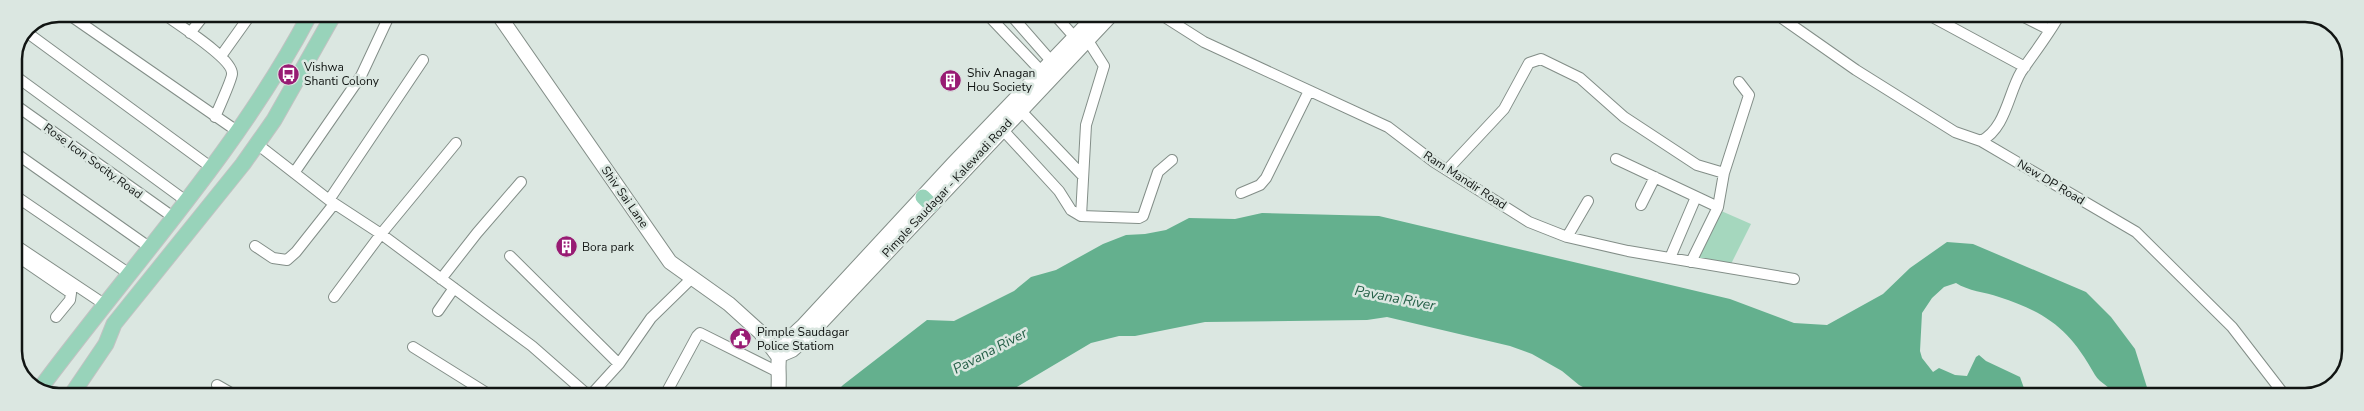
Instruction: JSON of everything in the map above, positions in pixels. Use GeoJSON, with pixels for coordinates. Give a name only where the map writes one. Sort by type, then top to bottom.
{"type":"FeatureCollection","features":[{"type":"Feature","properties":{"kind":"main road"},"geometry":{"type":"LineString","coordinates":[[43,385],[212,168],[255,108],[305,22]]}},
{"type":"Feature","properties":{"kind":"main road"},"geometry":{"type":"LineString","coordinates":[[66,388],[102,338],[257,144],[317,48],[330,22]]}},
{"type":"Feature","properties":{"kind":"main road","name":"Shiv Sai Lane"},"geometry":{"type":"LineString","coordinates":[[508,22],[670,262],[730,304],[760,332],[778,356]]}},
{"type":"Feature","properties":{"kind":"main road","name":"Pimple Saudagar - Kalewadi Road"},"geometry":{"type":"LineString","coordinates":[[778,356],[784,342],[803,326],[1020,110],[1080,40],[1091,22]]}},
{"type":"Feature","properties":{"kind":"main road","name":"Pimple Saudagar - Kalewadi Road"},"geometry":{"type":"LineString","coordinates":[[927,201],[1047,67],[1102,22]]}},
{"type":"Feature","properties":{"kind":"main road"},"geometry":{"type":"LineString","coordinates":[[36,380],[83,319],[101,308]]}},
{"type":"Feature","properties":{"kind":"main road"},"geometry":{"type":"LineString","coordinates":[[76,388],[106,344],[114,324]]}},
{"type":"Feature","properties":{"kind":"main road"},"geometry":{"type":"LineString","coordinates":[[778,356],[778,388]]}},
{"type":"Feature","properties":{"kind":"street"},"geometry":{"type":"LineString","coordinates":[[79,22],[237,131]]}},
{"type":"Feature","properties":{"kind":"street"},"geometry":{"type":"LineString","coordinates":[[175,22],[221,56],[231,66],[232,73],[215,117]]}},
{"type":"Feature","properties":{"kind":"street"},"geometry":{"type":"LineString","coordinates":[[190,33],[199,22]]}},
{"type":"Feature","properties":{"kind":"street"},"geometry":{"type":"LineString","coordinates":[[221,56],[244,22]]}},
{"type":"Feature","properties":{"kind":"street"},"geometry":{"type":"LineString","coordinates":[[294,173],[361,76],[386,22]]}},
{"type":"Feature","properties":{"kind":"street"},"geometry":{"type":"LineString","coordinates":[[997,22],[1047,67]]}},
{"type":"Feature","properties":{"kind":"street"},"geometry":{"type":"LineString","coordinates":[[1016,22],[1047,67]]}},
{"type":"Feature","properties":{"kind":"street"},"geometry":{"type":"LineString","coordinates":[[1056,22],[1080,40]]}},
{"type":"Feature","properties":{"kind":"street"},"geometry":{"type":"LineString","coordinates":[[1062,22],[1104,66],[1086,126],[1081,216]]}},
{"type":"Feature","properties":{"kind":"street","name":"Ram Mandir Road"},"geometry":{"type":"LineString","coordinates":[[1173,22],[1204,42],[1388,127],[1434,162],[1529,222],[1567,237],[1628,251],[1794,279]]}},
{"type":"Feature","properties":{"kind":"street","name":"New DP Road"},"geometry":{"type":"LineString","coordinates":[[1789,23],[1862,73],[1955,132],[1981,141],[2136,232],[2232,327],[2279,388]]}},
{"type":"Feature","properties":{"kind":"street"},"geometry":{"type":"LineString","coordinates":[[1943,23],[2025,67]]}},
{"type":"Feature","properties":{"kind":"street"},"geometry":{"type":"LineString","coordinates":[[2036,23],[2050,30]]}},
{"type":"Feature","properties":{"kind":"street"},"geometry":{"type":"LineString","coordinates":[[1981,141],[1990,136],[2003,116],[2025,67],[2054,23]]}},
{"type":"Feature","properties":{"kind":"street"},"geometry":{"type":"LineString","coordinates":[[31,36],[212,168]]}},
{"type":"Feature","properties":{"kind":"street"},"geometry":{"type":"LineString","coordinates":[[1447,170],[1504,109],[1529,63],[1540,59],[1580,78],[1624,117],[1697,165],[1724,173]]}},
{"type":"Feature","properties":{"kind":"street"},"geometry":{"type":"LineString","coordinates":[[256,246],[273,258],[286,260],[296,252],[332,202],[423,60]]}},
{"type":"Feature","properties":{"kind":"street"},"geometry":{"type":"LineString","coordinates":[[22,81],[186,200]]}},
{"type":"Feature","properties":{"kind":"street"},"geometry":{"type":"LineString","coordinates":[[1691,262],[1718,206],[1724,173],[1749,95],[1739,82]]}},
{"type":"Feature","properties":{"kind":"street"},"geometry":{"type":"LineString","coordinates":[[1241,193],[1260,185],[1266,178],[1309,91]]}},
{"type":"Feature","properties":{"kind":"street","name":"Rose Icon Socity Road"},"geometry":{"type":"LineString","coordinates":[[22,110],[173,217]]}},
{"type":"Feature","properties":{"kind":"street"},"geometry":{"type":"LineString","coordinates":[[1020,110],[1083,176]]}},
{"type":"Feature","properties":{"kind":"street"},"geometry":{"type":"LineString","coordinates":[[1002,129],[1059,191],[1071,210],[1081,216],[1139,218],[1143,216],[1158,172],[1172,160]]}},
{"type":"Feature","properties":{"kind":"street"},"geometry":{"type":"LineString","coordinates":[[334,297],[381,234],[456,143]]}},
{"type":"Feature","properties":{"kind":"street"},"geometry":{"type":"LineString","coordinates":[[257,144],[332,202],[381,234],[532,346],[580,388]]}},
{"type":"Feature","properties":{"kind":"street"},"geometry":{"type":"LineString","coordinates":[[22,158],[149,247]]}},
{"type":"Feature","properties":{"kind":"street"},"geometry":{"type":"LineString","coordinates":[[1616,159],[1718,206]]}},
{"type":"Feature","properties":{"kind":"street"},"geometry":{"type":"LineString","coordinates":[[1640,205],[1655,177]]}},
{"type":"Feature","properties":{"kind":"street"},"geometry":{"type":"LineString","coordinates":[[441,279],[521,182]]}},
{"type":"Feature","properties":{"kind":"street"},"geometry":{"type":"LineString","coordinates":[[1670,258],[1696,197]]}},
{"type":"Feature","properties":{"kind":"street"},"geometry":{"type":"LineString","coordinates":[[22,201],[128,274]]}},
{"type":"Feature","properties":{"kind":"street"},"geometry":{"type":"LineString","coordinates":[[1567,237],[1588,201]]}},
{"type":"Feature","properties":{"kind":"street"},"geometry":{"type":"LineString","coordinates":[[23,250],[101,308]]}},
{"type":"Feature","properties":{"kind":"street"},"geometry":{"type":"LineString","coordinates":[[510,256],[619,364]]}},
{"type":"Feature","properties":{"kind":"street"},"geometry":{"type":"LineString","coordinates":[[23,260],[72,293],[70,300],[56,317]]}},
{"type":"Feature","properties":{"kind":"street"},"geometry":{"type":"LineString","coordinates":[[596,388],[619,364],[651,318],[692,278]]}},
{"type":"Feature","properties":{"kind":"street"},"geometry":{"type":"LineString","coordinates":[[438,311],[454,288]]}},
{"type":"Feature","properties":{"kind":"street"},"geometry":{"type":"LineString","coordinates":[[669,388],[700,333],[778,372]]}},
{"type":"Feature","properties":{"kind":"street"},"geometry":{"type":"LineString","coordinates":[[413,348],[478,388]]}},
{"type":"Feature","properties":{"kind":"street"},"geometry":{"type":"LineString","coordinates":[[217,385],[222,388]]}},
{"type":"Feature","properties":{"kind":"shaded area"},"geometry":{"type":"Polygon","coordinates":[[[1719,210],[1751,224],[1730,266],[1694,261],[1719,210]]]}},
{"type":"Feature","properties":{"kind":"water","name":"Pavana River"},"geometry":{"type":"Polygon","coordinates":[[[1262,213],[1379,216],[1730,299],[1794,323],[1827,325],[1883,294],[1910,268],[1947,242],[1973,244],[2086,292],[2111,317],[2135,349],[2147,388],[2109,388],[2097,378],[2076,346],[2056,325],[2016,303],[1966,288],[1956,283],[1944,287],[1932,298],[1922,313],[1920,351],[1922,358],[1933,372],[1939,368],[1955,375],[1967,376],[1976,357],[1979,355],[1986,361],[2020,377],[2024,388],[1585,388],[1562,371],[1532,354],[1510,346],[1387,317],[1367,320],[1205,322],[1135,336],[1119,336],[1091,343],[1015,388],[840,388],[927,320],[954,321],[1014,291],[1031,277],[1056,270],[1103,244],[1126,235],[1166,230],[1189,218],[1235,219],[1262,213]]]}},
{"type":"Feature","properties":{"kind":"place","name":"Vishwa Shanti Colony"},"geometry":{"type":"Point","coordinates":[288,74]}},
{"type":"Feature","properties":{"kind":"place","name":"Shiv Anagan Hou Society"},"geometry":{"type":"Point","coordinates":[951,80]}},
{"type":"Feature","properties":{"kind":"place","name":"Bora park"},"geometry":{"type":"Point","coordinates":[566,247]}},
{"type":"Feature","properties":{"kind":"place","name":"Pimple Saudagar Police Statiom"},"geometry":{"type":"Point","coordinates":[741,339]}}]}
